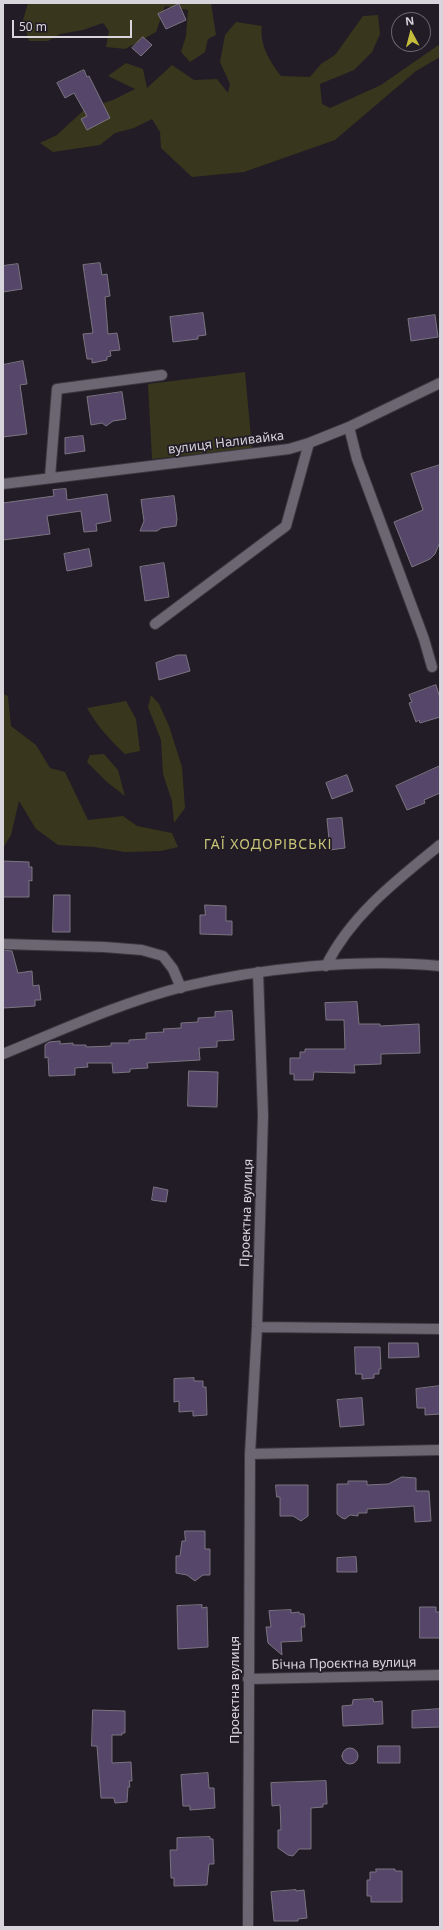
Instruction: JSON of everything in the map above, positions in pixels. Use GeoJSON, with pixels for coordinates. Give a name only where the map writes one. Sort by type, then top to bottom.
{"type":"FeatureCollection","features":[{"type":"Feature","properties":{"kind":"street"},"geometry":{"type":"LineString","coordinates":[[50,477],[57,389],[162,375]]}},
{"type":"Feature","properties":{"kind":"street","name":"вулиця Наливайка"},"geometry":{"type":"LineString","coordinates":[[3,484],[50,477],[288,449],[309,443],[349,427],[440,384]]}},
{"type":"Feature","properties":{"kind":"street"},"geometry":{"type":"LineString","coordinates":[[349,427],[356,459],[424,639],[432,667]]}},
{"type":"Feature","properties":{"kind":"street"},"geometry":{"type":"LineString","coordinates":[[155,624],[286,526],[309,443]]}},
{"type":"Feature","properties":{"kind":"street"},"geometry":{"type":"LineString","coordinates":[[326,966],[335,949],[362,914],[395,881],[440,845]]}},
{"type":"Feature","properties":{"kind":"street"},"geometry":{"type":"LineString","coordinates":[[3,944],[104,946],[142,950],[163,956],[173,969],[181,988]]}},
{"type":"Feature","properties":{"kind":"street"},"geometry":{"type":"LineString","coordinates":[[3,1054],[124,1005],[181,988],[258,972],[326,966],[416,964],[440,966]]}},
{"type":"Feature","properties":{"kind":"street","name":"Проектна вулиця"},"geometry":{"type":"LineString","coordinates":[[248,1927],[250,1454],[257,1327],[263,1116],[258,972]]}},
{"type":"Feature","properties":{"kind":"street"},"geometry":{"type":"LineString","coordinates":[[257,1327],[440,1329]]}},
{"type":"Feature","properties":{"kind":"street"},"geometry":{"type":"LineString","coordinates":[[250,1454],[440,1450]]}},
{"type":"Feature","properties":{"kind":"street","name":"Бічна Проєктна вулиця"},"geometry":{"type":"LineString","coordinates":[[248,1679],[440,1675]]}},
{"type":"Feature","properties":{"kind":"shaded area"},"geometry":{"type":"Polygon","coordinates":[[[28,3],[211,3],[216,35],[208,39],[205,52],[190,62],[181,52],[186,36],[188,10],[165,6],[156,32],[125,49],[106,47],[109,31],[103,23],[83,30],[60,34],[48,41],[29,41],[23,20],[28,3]]]}},
{"type":"Feature","properties":{"kind":"shaded area"},"geometry":{"type":"Polygon","coordinates":[[[378,15],[380,34],[372,52],[354,70],[320,84],[322,104],[330,108],[381,85],[428,52],[431,52],[431,50],[440,44],[440,57],[416,71],[335,140],[244,172],[192,177],[161,148],[160,132],[152,119],[134,128],[115,133],[100,145],[53,152],[40,143],[57,135],[85,109],[113,100],[135,89],[108,76],[126,63],[143,69],[147,88],[172,65],[194,80],[217,79],[228,93],[230,84],[220,62],[225,35],[236,22],[262,26],[262,39],[266,52],[281,76],[310,77],[321,64],[335,55],[363,16],[378,15]]]}},
{"type":"Feature","properties":{"kind":"shaded area"},"geometry":{"type":"Polygon","coordinates":[[[245,372],[252,448],[152,459],[148,384],[245,372]]]}},
{"type":"Feature","properties":{"kind":"shaded area"},"geometry":{"type":"Polygon","coordinates":[[[3,694],[8,696],[11,726],[36,745],[50,768],[65,772],[88,820],[123,816],[137,826],[172,833],[178,847],[161,851],[125,852],[94,847],[58,845],[36,829],[19,801],[11,835],[3,848],[3,694]]]}},
{"type":"Feature","properties":{"kind":"shaded area"},"geometry":{"type":"Polygon","coordinates":[[[151,695],[159,704],[169,726],[182,767],[185,808],[174,823],[172,801],[163,774],[161,740],[148,707],[151,695]]]}},
{"type":"Feature","properties":{"kind":"shaded area"},"geometry":{"type":"Polygon","coordinates":[[[126,701],[136,719],[140,751],[125,754],[104,732],[87,708],[126,701]]]}},
{"type":"Feature","properties":{"kind":"shaded area"},"geometry":{"type":"Polygon","coordinates":[[[104,754],[118,770],[125,796],[107,782],[87,762],[90,755],[104,754]]]}},
{"type":"Feature","properties":{"kind":"building"},"geometry":{"type":"Polygon","coordinates":[[[179,4],[186,20],[166,29],[158,14],[179,4]]]}},
{"type":"Feature","properties":{"kind":"building"},"geometry":{"type":"Polygon","coordinates":[[[143,37],[152,45],[141,56],[132,48],[143,37]]]}},
{"type":"Feature","properties":{"kind":"building"},"geometry":{"type":"Polygon","coordinates":[[[84,70],[87,77],[89,76],[110,118],[87,130],[81,119],[87,116],[74,93],[65,98],[57,83],[84,70]]]}},
{"type":"Feature","properties":{"kind":"building"},"geometry":{"type":"Polygon","coordinates":[[[100,263],[102,275],[107,274],[110,296],[105,297],[108,334],[117,333],[120,350],[110,351],[111,356],[107,357],[107,360],[92,363],[92,359],[87,359],[83,334],[93,333],[83,265],[100,263]]]}},
{"type":"Feature","properties":{"kind":"building"},"geometry":{"type":"Polygon","coordinates":[[[18,264],[22,289],[3,292],[3,266],[18,264]]]}},
{"type":"Feature","properties":{"kind":"building"},"geometry":{"type":"Polygon","coordinates":[[[203,313],[206,335],[198,336],[198,339],[173,342],[170,317],[203,313]]]}},
{"type":"Feature","properties":{"kind":"building"},"geometry":{"type":"Polygon","coordinates":[[[435,315],[438,337],[411,341],[408,319],[435,315]]]}},
{"type":"Feature","properties":{"kind":"building"},"geometry":{"type":"Polygon","coordinates":[[[23,361],[27,384],[20,385],[27,434],[3,437],[3,365],[23,361]]]}},
{"type":"Feature","properties":{"kind":"building"},"geometry":{"type":"Polygon","coordinates":[[[122,392],[126,419],[113,421],[106,426],[102,423],[91,425],[87,397],[122,392]]]}},
{"type":"Feature","properties":{"kind":"building"},"geometry":{"type":"Polygon","coordinates":[[[83,436],[85,451],[65,454],[65,438],[83,436]]]}},
{"type":"Feature","properties":{"kind":"building"},"geometry":{"type":"Polygon","coordinates":[[[440,465],[440,542],[435,554],[430,559],[412,567],[394,522],[423,510],[411,474],[440,465]]]}},
{"type":"Feature","properties":{"kind":"building"},"geometry":{"type":"Polygon","coordinates":[[[66,489],[67,500],[107,494],[111,521],[96,524],[97,531],[84,532],[81,511],[47,516],[50,534],[3,540],[3,503],[54,496],[53,490],[66,489]]]}},
{"type":"Feature","properties":{"kind":"building"},"geometry":{"type":"Polygon","coordinates":[[[174,496],[177,519],[176,526],[161,528],[157,531],[140,531],[144,521],[141,500],[174,496]]]}},
{"type":"Feature","properties":{"kind":"building"},"geometry":{"type":"Polygon","coordinates":[[[89,549],[92,566],[67,571],[64,554],[89,549]]]}},
{"type":"Feature","properties":{"kind":"building"},"geometry":{"type":"Polygon","coordinates":[[[164,563],[169,597],[145,601],[140,567],[164,563]]]}},
{"type":"Feature","properties":{"kind":"building"},"geometry":{"type":"Polygon","coordinates":[[[178,655],[186,655],[190,671],[159,680],[156,663],[178,655]]]}},
{"type":"Feature","properties":{"kind":"building"},"geometry":{"type":"Polygon","coordinates":[[[436,685],[440,698],[440,717],[420,723],[419,720],[416,722],[409,703],[412,702],[409,695],[436,685]]]}},
{"type":"Feature","properties":{"kind":"building"},"geometry":{"type":"Polygon","coordinates":[[[440,766],[440,793],[424,800],[425,803],[407,810],[396,786],[440,766]]]}},
{"type":"Feature","properties":{"kind":"building"},"geometry":{"type":"Polygon","coordinates":[[[347,775],[353,791],[332,799],[326,783],[347,775]]]}},
{"type":"Feature","properties":{"kind":"building"},"geometry":{"type":"Polygon","coordinates":[[[342,818],[345,848],[330,850],[327,819],[342,818]]]}},
{"type":"Feature","properties":{"kind":"building"},"geometry":{"type":"Polygon","coordinates":[[[3,861],[29,862],[29,867],[32,867],[32,881],[29,880],[29,897],[3,897],[3,861]]]}},
{"type":"Feature","properties":{"kind":"building"},"geometry":{"type":"Polygon","coordinates":[[[54,895],[70,895],[70,932],[53,932],[54,895]]]}},
{"type":"Feature","properties":{"kind":"building"},"geometry":{"type":"Polygon","coordinates":[[[205,905],[226,906],[226,921],[232,921],[232,935],[200,934],[200,915],[205,915],[205,905]]]}},
{"type":"Feature","properties":{"kind":"building"},"geometry":{"type":"Polygon","coordinates":[[[3,950],[12,951],[18,973],[32,971],[33,986],[39,985],[41,1000],[35,1000],[35,1006],[4,1008],[3,950]]]}},
{"type":"Feature","properties":{"kind":"building"},"geometry":{"type":"Polygon","coordinates":[[[357,1002],[359,1024],[380,1024],[380,1026],[419,1024],[420,1053],[381,1054],[381,1064],[354,1065],[355,1073],[314,1072],[313,1080],[294,1080],[294,1074],[290,1074],[290,1058],[300,1058],[300,1052],[305,1052],[305,1049],[345,1049],[344,1020],[326,1020],[325,1003],[357,1002]]]}},
{"type":"Feature","properties":{"kind":"building"},"geometry":{"type":"Polygon","coordinates":[[[232,1011],[234,1040],[217,1041],[217,1047],[199,1048],[200,1060],[147,1063],[148,1068],[130,1069],[130,1072],[113,1073],[112,1063],[87,1063],[88,1067],[75,1068],[75,1075],[49,1076],[48,1057],[45,1058],[45,1045],[49,1042],[60,1041],[60,1044],[73,1043],[73,1045],[86,1045],[86,1047],[111,1046],[111,1043],[129,1043],[129,1040],[146,1039],[146,1033],[164,1032],[163,1029],[181,1028],[181,1023],[198,1022],[198,1018],[215,1017],[215,1012],[232,1011]]]}},
{"type":"Feature","properties":{"kind":"building"},"geometry":{"type":"Polygon","coordinates":[[[189,1071],[218,1072],[217,1107],[188,1106],[189,1071]]]}},
{"type":"Feature","properties":{"kind":"building"},"geometry":{"type":"Polygon","coordinates":[[[154,1187],[168,1190],[166,1202],[152,1200],[154,1187]]]}},
{"type":"Feature","properties":{"kind":"building"},"geometry":{"type":"Polygon","coordinates":[[[389,1343],[418,1343],[419,1357],[389,1358],[389,1343]]]}},
{"type":"Feature","properties":{"kind":"building"},"geometry":{"type":"Polygon","coordinates":[[[355,1347],[380,1347],[381,1369],[379,1369],[379,1374],[374,1374],[374,1378],[362,1379],[362,1374],[356,1374],[355,1347]]]}},
{"type":"Feature","properties":{"kind":"building"},"geometry":{"type":"Polygon","coordinates":[[[194,1378],[194,1381],[203,1381],[203,1387],[206,1387],[207,1415],[193,1416],[193,1411],[179,1412],[179,1401],[174,1402],[174,1379],[194,1378]]]}},
{"type":"Feature","properties":{"kind":"building"},"geometry":{"type":"Polygon","coordinates":[[[440,1386],[440,1414],[425,1415],[425,1408],[417,1408],[416,1389],[440,1386]]]}},
{"type":"Feature","properties":{"kind":"building"},"geometry":{"type":"Polygon","coordinates":[[[362,1398],[364,1425],[340,1427],[337,1400],[362,1398]]]}},
{"type":"Feature","properties":{"kind":"building"},"geometry":{"type":"Polygon","coordinates":[[[402,1477],[416,1478],[416,1491],[429,1491],[431,1521],[415,1522],[414,1506],[367,1509],[367,1513],[358,1513],[358,1516],[350,1515],[345,1519],[337,1514],[337,1484],[348,1484],[348,1481],[367,1481],[367,1485],[388,1484],[402,1477]]]}},
{"type":"Feature","properties":{"kind":"building"},"geometry":{"type":"Polygon","coordinates":[[[276,1485],[308,1485],[308,1516],[301,1521],[293,1516],[280,1516],[280,1497],[277,1497],[276,1485]]]}},
{"type":"Feature","properties":{"kind":"building"},"geometry":{"type":"Polygon","coordinates":[[[185,1531],[205,1531],[205,1549],[210,1549],[210,1575],[203,1575],[195,1581],[187,1575],[176,1573],[176,1556],[180,1556],[182,1541],[185,1541],[185,1531]]]}},
{"type":"Feature","properties":{"kind":"building"},"geometry":{"type":"Polygon","coordinates":[[[356,1557],[357,1572],[337,1572],[337,1558],[356,1557]]]}},
{"type":"Feature","properties":{"kind":"building"},"geometry":{"type":"Polygon","coordinates":[[[202,1605],[202,1608],[207,1607],[208,1647],[178,1649],[177,1606],[202,1605]]]}},
{"type":"Feature","properties":{"kind":"building"},"geometry":{"type":"Polygon","coordinates":[[[420,1607],[436,1607],[436,1612],[440,1612],[440,1638],[420,1638],[420,1607]]]}},
{"type":"Feature","properties":{"kind":"building"},"geometry":{"type":"Polygon","coordinates":[[[291,1610],[291,1613],[299,1612],[300,1614],[304,1614],[305,1627],[301,1627],[302,1641],[281,1642],[282,1655],[268,1643],[266,1627],[271,1627],[269,1611],[291,1610]]]}},
{"type":"Feature","properties":{"kind":"building"},"geometry":{"type":"Polygon","coordinates":[[[373,1699],[374,1702],[382,1701],[383,1724],[343,1726],[342,1706],[352,1705],[353,1700],[373,1699]]]}},
{"type":"Feature","properties":{"kind":"building"},"geometry":{"type":"Polygon","coordinates":[[[440,1709],[440,1727],[412,1728],[412,1711],[440,1709]]]}},
{"type":"Feature","properties":{"kind":"building"},"geometry":{"type":"Polygon","coordinates":[[[93,1710],[125,1711],[125,1733],[122,1733],[122,1735],[112,1735],[112,1763],[131,1762],[132,1781],[129,1781],[130,1787],[128,1787],[127,1802],[115,1803],[114,1798],[101,1798],[97,1746],[92,1746],[93,1710]]]}},
{"type":"Feature","properties":{"kind":"building"},"geometry":{"type":"Polygon","coordinates":[[[378,1746],[400,1746],[400,1763],[378,1763],[378,1746]]]}},
{"type":"Feature","properties":{"kind":"building"},"geometry":{"type":"Polygon","coordinates":[[[350,1748],[356,1750],[358,1756],[356,1762],[350,1764],[344,1762],[342,1756],[344,1750],[350,1748]]]}},
{"type":"Feature","properties":{"kind":"building"},"geometry":{"type":"Polygon","coordinates":[[[208,1773],[209,1788],[214,1788],[215,1808],[190,1810],[190,1806],[183,1806],[181,1775],[208,1773]]]}},
{"type":"Feature","properties":{"kind":"building"},"geometry":{"type":"Polygon","coordinates":[[[326,1781],[327,1804],[323,1804],[323,1807],[311,1808],[311,1849],[299,1849],[293,1856],[288,1855],[278,1848],[278,1830],[281,1830],[280,1805],[272,1806],[271,1783],[326,1781]]]}},
{"type":"Feature","properties":{"kind":"building"},"geometry":{"type":"Polygon","coordinates":[[[210,1837],[210,1839],[213,1839],[214,1864],[209,1864],[207,1885],[174,1886],[174,1878],[171,1878],[170,1850],[177,1850],[177,1838],[210,1837]]]}},
{"type":"Feature","properties":{"kind":"building"},"geometry":{"type":"Polygon","coordinates":[[[376,1869],[395,1869],[395,1871],[402,1871],[402,1902],[371,1902],[371,1896],[367,1896],[367,1880],[370,1880],[370,1872],[376,1872],[376,1869]]]}},
{"type":"Feature","properties":{"kind":"building"},"geometry":{"type":"Polygon","coordinates":[[[304,1890],[307,1918],[298,1919],[298,1921],[274,1921],[271,1892],[304,1890]]]}},
{"type":"Feature","properties":{"kind":"district","name":"ГАЇ ХОДОРІВСЬКІ"},"geometry":{"type":"Point","coordinates":[268,845]}}]}
